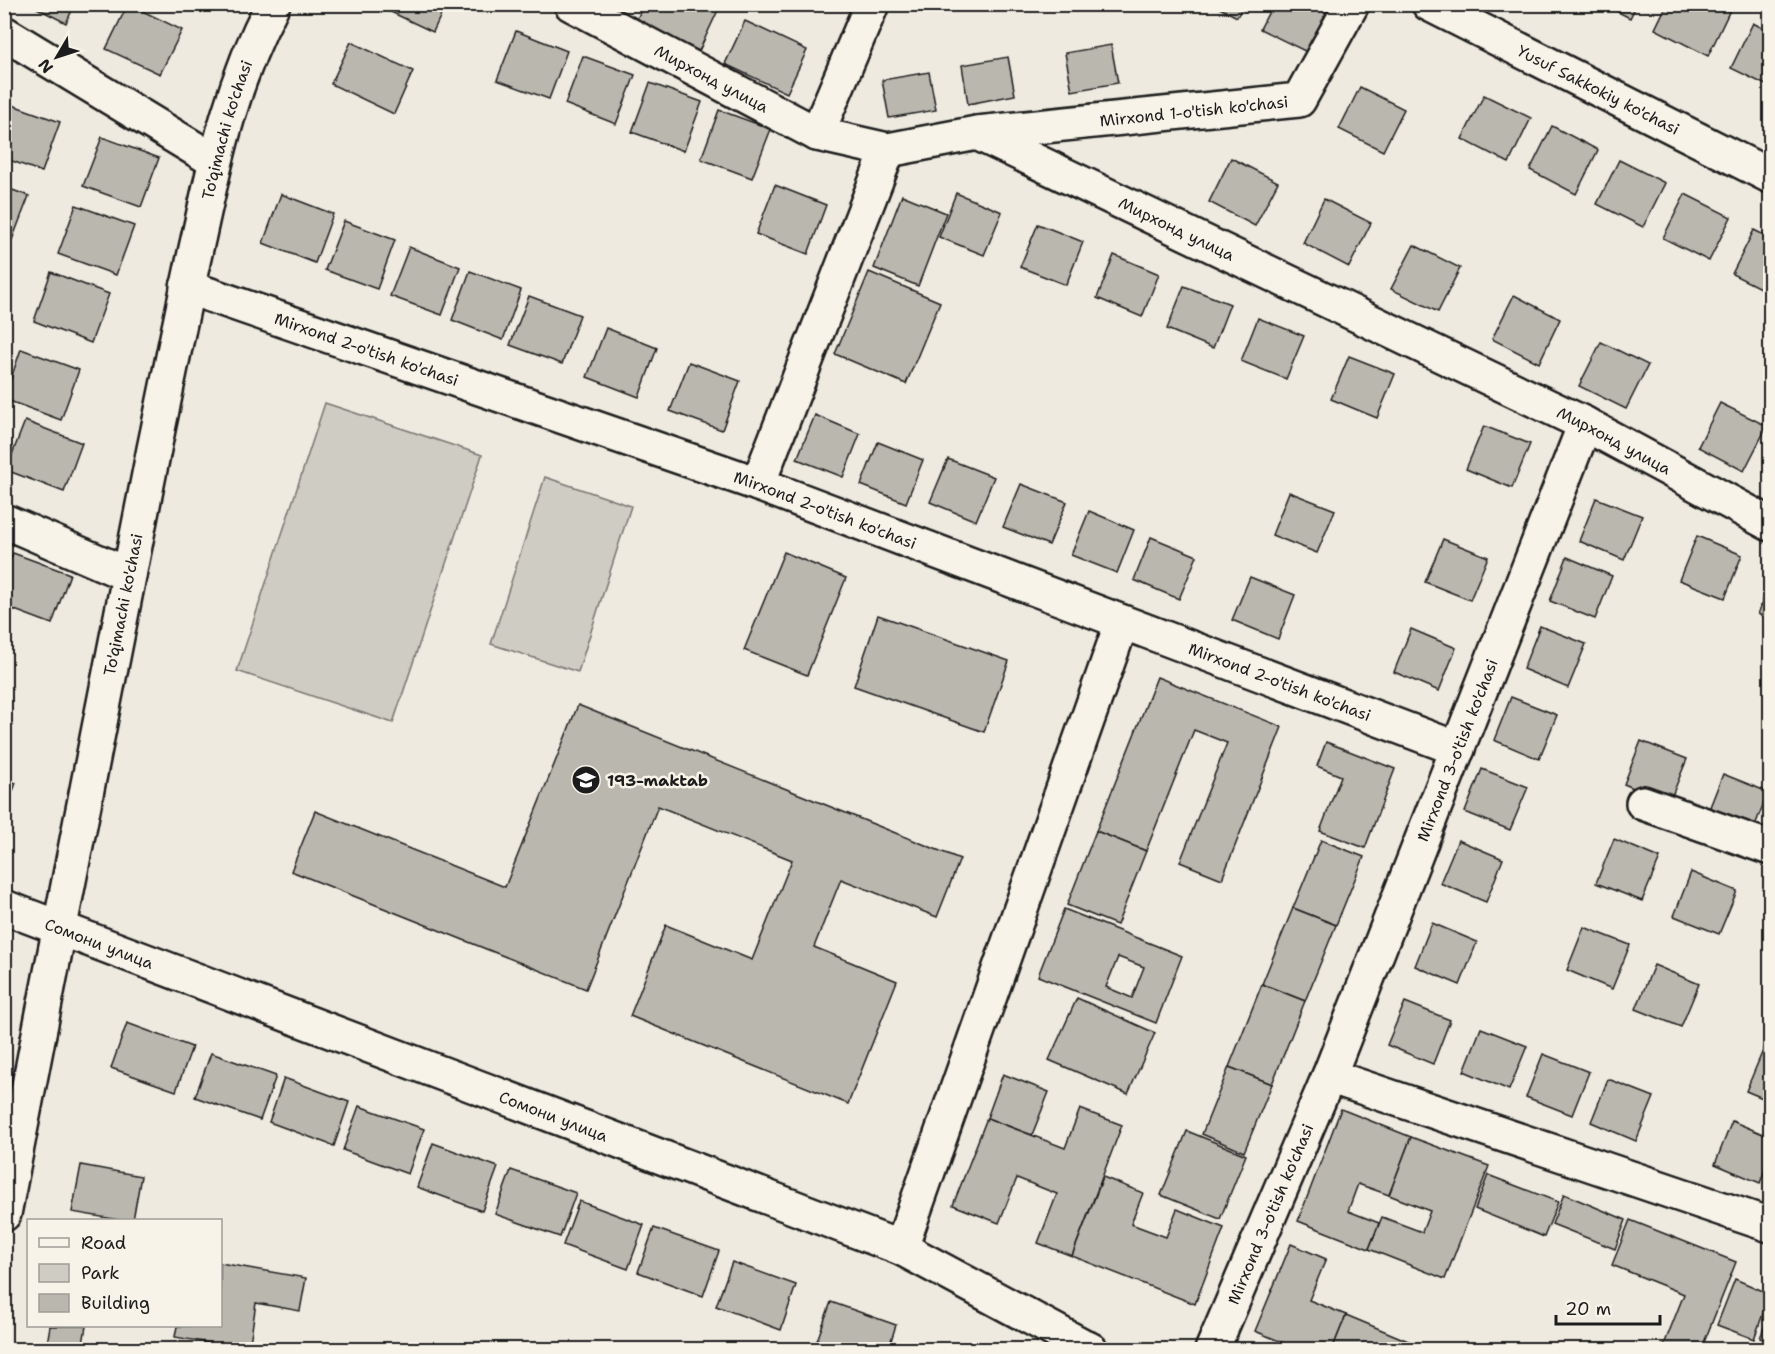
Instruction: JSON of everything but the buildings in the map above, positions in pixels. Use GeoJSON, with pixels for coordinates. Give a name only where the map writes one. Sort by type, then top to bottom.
{"type":"FeatureCollection","features":[{"type":"Feature","properties":{"kind":"street","name":"To'qimachi ko'chasi"},"geometry":{"type":"LineString","coordinates":[[4,1214],[129,575],[215,161],[241,74],[255,39],[273,4]]}},
{"type":"Feature","properties":{"kind":"street","name":"Мирхонд улица"},"geometry":{"type":"LineString","coordinates":[[571,4],[817,134],[888,150],[978,133],[1586,424],[1770,524]]}},
{"type":"Feature","properties":{"kind":"street"},"geometry":{"type":"LineString","coordinates":[[817,134],[872,4]]}},
{"type":"Feature","properties":{"kind":"street","name":"Mirxond 1-o'tish ko'chasi"},"geometry":{"type":"LineString","coordinates":[[978,133],[1299,100],[1352,4]]}},
{"type":"Feature","properties":{"kind":"street","name":"Yusuf Sakkokiy ko'chasi"},"geometry":{"type":"LineString","coordinates":[[1429,4],[1770,176]]}},
{"type":"Feature","properties":{"kind":"street"},"geometry":{"type":"LineString","coordinates":[[4,33],[215,161]]}},
{"type":"Feature","properties":{"kind":"street"},"geometry":{"type":"LineString","coordinates":[[758,484],[888,150]]}},
{"type":"Feature","properties":{"kind":"street","name":"Mirxond 2-o'tish ko'chasi"},"geometry":{"type":"LineString","coordinates":[[187,288],[758,484],[1458,749]]}},
{"type":"Feature","properties":{"kind":"street","name":"Mirxond 3-o'tish ko'chasi"},"geometry":{"type":"LineString","coordinates":[[1212,1350],[1329,1077],[1586,424]]}},
{"type":"Feature","properties":{"kind":"street"},"geometry":{"type":"LineString","coordinates":[[4,521],[129,575]]}},
{"type":"Feature","properties":{"kind":"street"},"geometry":{"type":"LineString","coordinates":[[901,1248],[1122,622]]}},
{"type":"Feature","properties":{"kind":"street"},"geometry":{"type":"LineString","coordinates":[[1643,802],[1770,848]]}},
{"type":"Feature","properties":{"kind":"street","name":"Сомони улица"},"geometry":{"type":"LineString","coordinates":[[4,907],[901,1248],[1091,1350]]}},
{"type":"Feature","properties":{"kind":"street"},"geometry":{"type":"LineString","coordinates":[[1329,1077],[1770,1225]]}},
{"type":"Feature","properties":{"kind":"green space"},"geometry":{"type":"Polygon","coordinates":[[[325,403],[482,455],[393,723],[237,671],[325,403]]]}},
{"type":"Feature","properties":{"kind":"green space"},"geometry":{"type":"Polygon","coordinates":[[[545,477],[631,506],[578,672],[491,644],[545,477]]]}},
{"type":"Feature","properties":{"kind":"place","name":"193-maktab"},"geometry":{"type":"Point","coordinates":[586,780]}}]}
